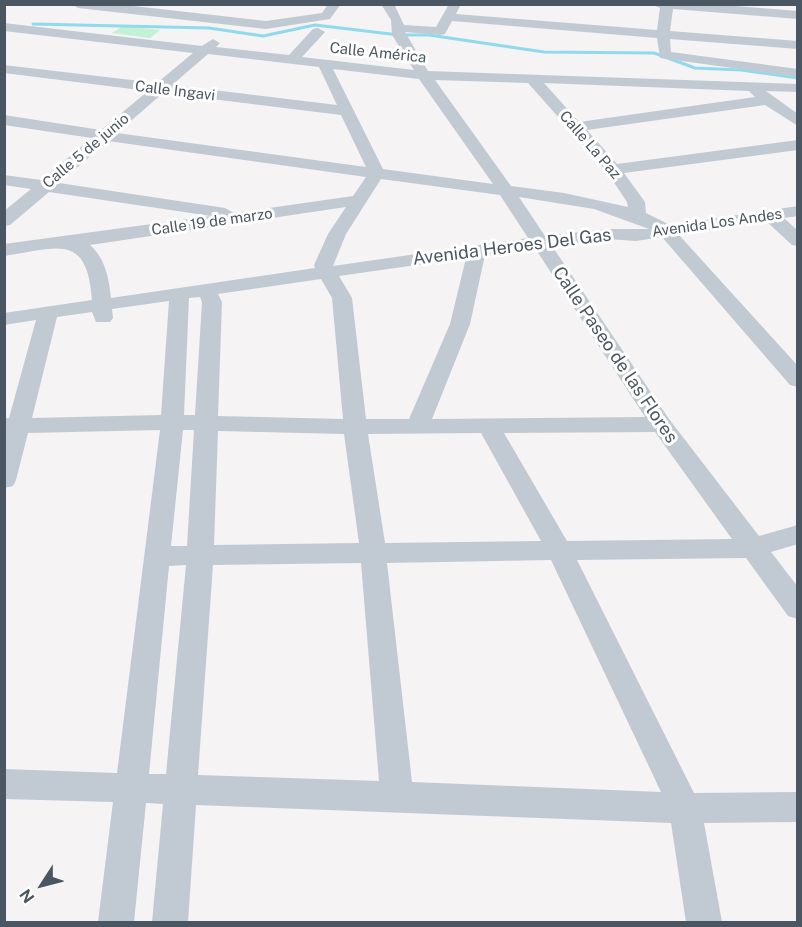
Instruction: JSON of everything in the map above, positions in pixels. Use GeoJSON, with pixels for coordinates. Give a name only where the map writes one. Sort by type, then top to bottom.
{"type":"FeatureCollection","features":[{"type":"Feature","properties":{"kind":"street"},"geometry":{"type":"LineString","coordinates":[[78,4],[141,8],[266,25],[326,16],[335,4]]}},
{"type":"Feature","properties":{"kind":"street"},"geometry":{"type":"LineString","coordinates":[[393,12],[440,31],[454,4]]}},
{"type":"Feature","properties":{"kind":"street"},"geometry":{"type":"LineString","coordinates":[[798,45],[735,21],[664,5],[664,55],[798,72]]}},
{"type":"Feature","properties":{"kind":"street"},"geometry":{"type":"LineString","coordinates":[[5,28],[100,7]]}},
{"type":"Feature","properties":{"kind":"street","name":"Calle Paseo de las Flores"},"geometry":{"type":"LineString","coordinates":[[393,12],[399,35],[424,75],[507,192],[661,424],[798,608]]}},
{"type":"Feature","properties":{"kind":"street"},"geometry":{"type":"LineString","coordinates":[[448,17],[663,34],[735,21],[798,15]]}},
{"type":"Feature","properties":{"kind":"street"},"geometry":{"type":"LineString","coordinates":[[735,21],[738,65]]}},
{"type":"Feature","properties":{"kind":"street","name":"Calle América"},"geometry":{"type":"LineString","coordinates":[[5,28],[424,75],[798,88]]}},
{"type":"Feature","properties":{"kind":"street"},"geometry":{"type":"LineString","coordinates":[[292,60],[318,32]]}},
{"type":"Feature","properties":{"kind":"street","name":"Calle 5 de junio"},"geometry":{"type":"LineString","coordinates":[[4,221],[222,36]]}},
{"type":"Feature","properties":{"kind":"street"},"geometry":{"type":"LineString","coordinates":[[324,64],[377,173]]}},
{"type":"Feature","properties":{"kind":"street","name":"Calle Ingavi"},"geometry":{"type":"LineString","coordinates":[[4,69],[345,111]]}},
{"type":"Feature","properties":{"kind":"street","name":"Calle La Paz"},"geometry":{"type":"LineString","coordinates":[[533,80],[613,169],[636,202],[637,215]]}},
{"type":"Feature","properties":{"kind":"street"},"geometry":{"type":"LineString","coordinates":[[749,86],[798,122]]}},
{"type":"Feature","properties":{"kind":"street"},"geometry":{"type":"LineString","coordinates":[[576,127],[769,100]]}},
{"type":"Feature","properties":{"kind":"street"},"geometry":{"type":"LineString","coordinates":[[4,120],[608,207],[637,215],[665,230],[798,380]]}},
{"type":"Feature","properties":{"kind":"street"},"geometry":{"type":"LineString","coordinates":[[4,131],[53,134],[73,131]]}},
{"type":"Feature","properties":{"kind":"street"},"geometry":{"type":"LineString","coordinates":[[613,169],[798,145]]}},
{"type":"Feature","properties":{"kind":"street"},"geometry":{"type":"LineString","coordinates":[[377,173],[323,265],[342,298],[355,427],[373,552],[397,795]]}},
{"type":"Feature","properties":{"kind":"street"},"geometry":{"type":"LineString","coordinates":[[4,180],[45,184],[248,217]]}},
{"type":"Feature","properties":{"kind":"street","name":"Calle 19 de marzo"},"geometry":{"type":"LineString","coordinates":[[4,250],[360,200]]}},
{"type":"Feature","properties":{"kind":"street","name":"Avenida Los Andes"},"geometry":{"type":"LineString","coordinates":[[636,236],[798,212]]}},
{"type":"Feature","properties":{"kind":"street"},"geometry":{"type":"LineString","coordinates":[[770,215],[795,236]]}},
{"type":"Feature","properties":{"kind":"street","name":"Avenida Heroes Del Gas"},"geometry":{"type":"LineString","coordinates":[[4,332],[47,320],[476,256],[542,247],[616,245],[636,236]]}},
{"type":"Feature","properties":{"kind":"street"},"geometry":{"type":"LineString","coordinates":[[64,243],[83,247],[95,259],[103,312]]}},
{"type":"Feature","properties":{"kind":"street"},"geometry":{"type":"LineString","coordinates":[[418,426],[460,324],[476,256]]}},
{"type":"Feature","properties":{"kind":"street"},"geometry":{"type":"LineString","coordinates":[[170,922],[183,789],[200,556],[209,296]]}},
{"type":"Feature","properties":{"kind":"street"},"geometry":{"type":"LineString","coordinates":[[116,922],[133,788],[155,556],[172,422],[179,300]]}},
{"type":"Feature","properties":{"kind":"street","name":"Avenida Heroes Del Gas"},"geometry":{"type":"LineString","coordinates":[[4,319],[47,320]]}},
{"type":"Feature","properties":{"kind":"street"},"geometry":{"type":"LineString","coordinates":[[4,480],[12,426],[47,320]]}},
{"type":"Feature","properties":{"kind":"street"},"geometry":{"type":"LineString","coordinates":[[12,426],[172,422],[355,427],[661,424]]}},
{"type":"Feature","properties":{"kind":"street"},"geometry":{"type":"LineString","coordinates":[[488,425],[560,552],[685,808],[704,922]]}},
{"type":"Feature","properties":{"kind":"street"},"geometry":{"type":"LineString","coordinates":[[155,556],[752,548],[798,534]]}},
{"type":"Feature","properties":{"kind":"street"},"geometry":{"type":"LineString","coordinates":[[4,784],[397,795],[685,808],[798,807]]}},
{"type":"Feature","properties":{"kind":"green space"},"geometry":{"type":"Polygon","coordinates":[[[123,26],[160,30],[150,38],[112,33],[123,26]]]}},
{"type":"Feature","properties":{"kind":"waterway"},"geometry":{"type":"LineString","coordinates":[[33,24],[209,28],[263,36],[315,25],[399,35],[429,35],[544,52],[654,53],[695,68],[741,70],[798,78]]}}]}
